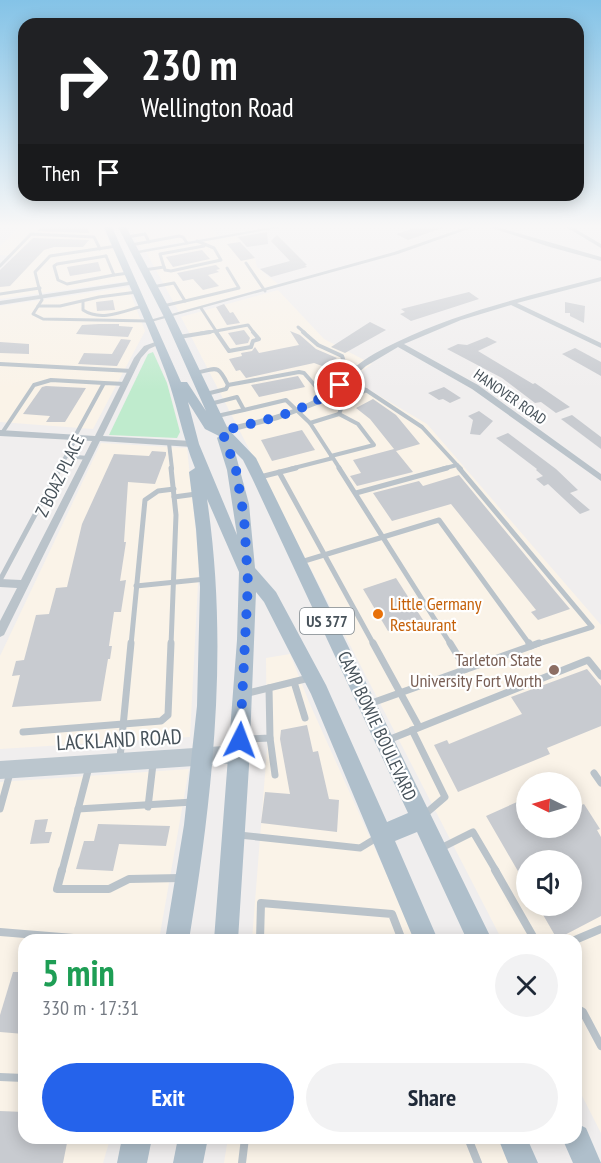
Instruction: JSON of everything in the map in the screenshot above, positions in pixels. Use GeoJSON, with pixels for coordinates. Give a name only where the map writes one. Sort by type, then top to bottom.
{"type":"FeatureCollection","features":[{"type":"Feature","properties":{"kind":"main road","name":"CAMP BOWIE BOULEVARD"},"geometry":{"type":"LineString","coordinates":[[133,281],[171,371],[184,408],[192,444],[245,567],[270,597],[303,680],[380,836],[423,934]]}},
{"type":"Feature","properties":{"kind":"main road","name":"CAMP BOWIE BOULEVARD"},"geometry":{"type":"LineString","coordinates":[[150,281],[198,376],[219,424],[249,458],[477,934]]}},
{"type":"Feature","properties":{"kind":"main road"},"geometry":{"type":"LineString","coordinates":[[136,288],[151,284]]}},
{"type":"Feature","properties":{"kind":"main road"},"geometry":{"type":"LineString","coordinates":[[158,343],[165,338],[170,320]]}},
{"type":"Feature","properties":{"kind":"main road"},"geometry":{"type":"LineString","coordinates":[[158,343],[173,346],[192,377],[198,376]]}},
{"type":"Feature","properties":{"kind":"main road"},"geometry":{"type":"LineString","coordinates":[[171,371],[214,431],[219,424]]}},
{"type":"Feature","properties":{"kind":"main road"},"geometry":{"type":"LineString","coordinates":[[219,424],[239,484],[244,517],[245,567],[248,583],[240,747],[226,934]]}},
{"type":"Feature","properties":{"kind":"main road"},"geometry":{"type":"LineString","coordinates":[[178,934],[189,878],[198,802],[207,648],[207,579],[200,494],[192,444]]}},
{"type":"Feature","properties":{"kind":"main road"},"geometry":{"type":"LineString","coordinates":[[380,836],[421,819]]}},
{"type":"Feature","properties":{"kind":"main road"},"geometry":{"type":"LineString","coordinates":[[132,1163],[136,1144]]}},
{"type":"Feature","properties":{"kind":"main road"},"geometry":{"type":"LineString","coordinates":[[188,1163],[192,1144]]}},
{"type":"Feature","properties":{"kind":"main road"},"geometry":{"type":"LineString","coordinates":[[515,1144],[523,1163]]}},
{"type":"Feature","properties":{"kind":"main road"},"geometry":{"type":"LineString","coordinates":[[579,1144],[588,1163]]}},
{"type":"Feature","properties":{"kind":"street"},"geometry":{"type":"LineString","coordinates":[[149,321],[170,320],[203,307],[299,281]]}},
{"type":"Feature","properties":{"kind":"street"},"geometry":{"type":"LineString","coordinates":[[219,424],[279,418],[298,411],[325,397],[358,368],[399,344],[450,322],[593,281]]}},
{"type":"Feature","properties":{"kind":"street"},"geometry":{"type":"LineString","coordinates":[[0,303],[136,288]]}},
{"type":"Feature","properties":{"kind":"street"},"geometry":{"type":"LineString","coordinates":[[512,303],[601,346]]}},
{"type":"Feature","properties":{"kind":"street","name":"Z BOAZ PLACE"},"geometry":{"type":"LineString","coordinates":[[0,632],[124,384],[147,345],[158,343]]}},
{"type":"Feature","properties":{"kind":"street","name":"HANOVER ROAD"},"geometry":{"type":"LineString","coordinates":[[399,344],[475,387],[601,478]]}},
{"type":"Feature","properties":{"kind":"street"},"geometry":{"type":"LineString","coordinates":[[1,433],[192,444]]}},
{"type":"Feature","properties":{"kind":"street"},"geometry":{"type":"LineString","coordinates":[[0,582],[25,585]]}},
{"type":"Feature","properties":{"kind":"street","name":"LACKLAND ROAD"},"geometry":{"type":"LineString","coordinates":[[6,769],[202,758],[240,747]]}},
{"type":"Feature","properties":{"kind":"lane"},"geometry":{"type":"LineString","coordinates":[[38,281],[42,297],[33,314],[43,319],[149,321]]}},
{"type":"Feature","properties":{"kind":"lane"},"geometry":{"type":"LineString","coordinates":[[61,281],[67,284],[81,281]]}},
{"type":"Feature","properties":{"kind":"lane"},"geometry":{"type":"LineString","coordinates":[[235,281],[245,296]]}},
{"type":"Feature","properties":{"kind":"lane"},"geometry":{"type":"LineString","coordinates":[[258,281],[265,291]]}},
{"type":"Feature","properties":{"kind":"lane"},"geometry":{"type":"LineString","coordinates":[[151,284],[174,283],[185,301]]}},
{"type":"Feature","properties":{"kind":"lane"},"geometry":{"type":"LineString","coordinates":[[0,294],[40,288]]}},
{"type":"Feature","properties":{"kind":"lane"},"geometry":{"type":"LineString","coordinates":[[38,306],[58,308],[71,306],[76,302],[136,288]]}},
{"type":"Feature","properties":{"kind":"lane"},"geometry":{"type":"LineString","coordinates":[[163,306],[239,288]]}},
{"type":"Feature","properties":{"kind":"lane"},"geometry":{"type":"LineString","coordinates":[[179,337],[218,330],[248,325],[259,339],[253,341],[251,346],[230,351],[218,330],[203,307],[200,299]]}},
{"type":"Feature","properties":{"kind":"lane"},"geometry":{"type":"LineString","coordinates":[[83,302],[83,310],[93,315],[115,313],[142,306]]}},
{"type":"Feature","properties":{"kind":"lane"},"geometry":{"type":"LineString","coordinates":[[298,327],[318,345],[342,356],[344,362]]}},
{"type":"Feature","properties":{"kind":"lane"},"geometry":{"type":"LineString","coordinates":[[358,368],[341,362],[326,373],[343,383],[366,390],[422,428],[457,465],[592,627],[531,646],[367,705]]}},
{"type":"Feature","properties":{"kind":"lane"},"geometry":{"type":"LineString","coordinates":[[0,364],[132,371]]}},
{"type":"Feature","properties":{"kind":"lane"},"geometry":{"type":"LineString","coordinates":[[198,376],[217,368],[221,370],[228,385]]}},
{"type":"Feature","properties":{"kind":"lane"},"geometry":{"type":"LineString","coordinates":[[208,399],[226,389],[228,385],[298,372],[304,373],[325,397]]}},
{"type":"Feature","properties":{"kind":"lane"},"geometry":{"type":"LineString","coordinates":[[1,433],[34,385],[51,380],[124,384]]}},
{"type":"Feature","properties":{"kind":"lane"},"geometry":{"type":"LineString","coordinates":[[0,582],[104,383]]}},
{"type":"Feature","properties":{"kind":"lane"},"geometry":{"type":"LineString","coordinates":[[339,414],[343,404],[366,390]]}},
{"type":"Feature","properties":{"kind":"lane"},"geometry":{"type":"LineString","coordinates":[[208,399],[237,397],[244,410]]}},
{"type":"Feature","properties":{"kind":"lane"},"geometry":{"type":"LineString","coordinates":[[219,424],[244,410],[286,400],[298,411],[310,423],[385,537],[466,669]]}},
{"type":"Feature","properties":{"kind":"lane"},"geometry":{"type":"LineString","coordinates":[[259,478],[374,445],[358,424],[339,414],[310,423]]}},
{"type":"Feature","properties":{"kind":"lane"},"geometry":{"type":"LineString","coordinates":[[23,732],[161,721],[168,715],[176,514],[169,443]]}},
{"type":"Feature","properties":{"kind":"lane"},"geometry":{"type":"LineString","coordinates":[[67,456],[87,458]]}},
{"type":"Feature","properties":{"kind":"lane"},"geometry":{"type":"LineString","coordinates":[[356,493],[457,465]]}},
{"type":"Feature","properties":{"kind":"lane"},"geometry":{"type":"LineString","coordinates":[[279,472],[402,692],[419,727]]}},
{"type":"Feature","properties":{"kind":"lane"},"geometry":{"type":"LineString","coordinates":[[120,763],[145,500],[159,491],[174,489]]}},
{"type":"Feature","properties":{"kind":"lane"},"geometry":{"type":"LineString","coordinates":[[174,497],[200,494]]}},
{"type":"Feature","properties":{"kind":"lane"},"geometry":{"type":"LineString","coordinates":[[299,562],[439,520],[531,646]]}},
{"type":"Feature","properties":{"kind":"lane"},"geometry":{"type":"LineString","coordinates":[[136,586],[207,579]]}},
{"type":"Feature","properties":{"kind":"lane"},"geometry":{"type":"LineString","coordinates":[[384,741],[588,660],[601,676]]}},
{"type":"Feature","properties":{"kind":"lane"},"geometry":{"type":"LineString","coordinates":[[243,694],[303,680],[305,718]]}},
{"type":"Feature","properties":{"kind":"lane"},"geometry":{"type":"LineString","coordinates":[[269,688],[270,738],[275,775]]}},
{"type":"Feature","properties":{"kind":"lane"},"geometry":{"type":"LineString","coordinates":[[411,730],[445,797],[421,819]]}},
{"type":"Feature","properties":{"kind":"lane"},"geometry":{"type":"LineString","coordinates":[[240,747],[270,738]]}},
{"type":"Feature","properties":{"kind":"lane"},"geometry":{"type":"LineString","coordinates":[[148,807],[154,761]]}},
{"type":"Feature","properties":{"kind":"lane"},"geometry":{"type":"LineString","coordinates":[[90,764],[57,889],[109,889],[129,879],[189,878]]}},
{"type":"Feature","properties":{"kind":"lane"},"geometry":{"type":"LineString","coordinates":[[0,809],[6,769]]}},
{"type":"Feature","properties":{"kind":"lane"},"geometry":{"type":"LineString","coordinates":[[594,773],[601,783]]}},
{"type":"Feature","properties":{"kind":"lane"},"geometry":{"type":"LineString","coordinates":[[78,809],[148,807],[198,802]]}},
{"type":"Feature","properties":{"kind":"lane"},"geometry":{"type":"LineString","coordinates":[[436,850],[474,832],[532,934]]}},
{"type":"Feature","properties":{"kind":"lane"},"geometry":{"type":"LineString","coordinates":[[234,834],[360,848],[380,836]]}},
{"type":"Feature","properties":{"kind":"lane"},"geometry":{"type":"LineString","coordinates":[[260,934],[261,903],[392,914],[400,934]]}},
{"type":"Feature","properties":{"kind":"lane"},"geometry":{"type":"LineString","coordinates":[[582,937],[601,929]]}},
{"type":"Feature","properties":{"kind":"lane"},"geometry":{"type":"LineString","coordinates":[[0,932],[24,934]]}},
{"type":"Feature","properties":{"kind":"lane"},"geometry":{"type":"LineString","coordinates":[[582,1011],[601,1046]]}},
{"type":"Feature","properties":{"kind":"lane"},"geometry":{"type":"LineString","coordinates":[[0,1077],[18,1078]]}},
{"type":"Feature","properties":{"kind":"lane"},"geometry":{"type":"LineString","coordinates":[[242,1163],[244,1144]]}},
{"type":"Feature","properties":{"kind":"lane"},"geometry":{"type":"LineString","coordinates":[[470,1144],[478,1163]]}},
{"type":"Feature","properties":{"kind":"shaded area"},"geometry":{"type":"Polygon","coordinates":[[[0,281],[127,281],[0,299],[0,281]]]}},
{"type":"Feature","properties":{"kind":"shaded area"},"geometry":{"type":"Polygon","coordinates":[[[162,281],[275,281],[278,284],[179,312],[162,281]]]}},
{"type":"Feature","properties":{"kind":"shaded area"},"geometry":{"type":"Polygon","coordinates":[[[128,287],[145,331],[93,429],[0,422],[0,306],[128,287]]]}},
{"type":"Feature","properties":{"kind":"shaded area"},"geometry":{"type":"Polygon","coordinates":[[[278,290],[324,339],[372,364],[351,379],[427,424],[601,625],[601,1133],[582,1096],[582,934],[499,934],[181,317],[278,290]]]}},
{"type":"Feature","properties":{"kind":"shaded area"},"geometry":{"type":"Polygon","coordinates":[[[101,443],[187,448],[199,564],[190,737],[0,749],[0,656],[101,443]]]}},
{"type":"Feature","properties":{"kind":"shaded area"},"geometry":{"type":"Polygon","coordinates":[[[290,654],[309,702],[413,934],[252,934],[267,749],[266,658],[290,654]]]}},
{"type":"Feature","properties":{"kind":"shaded area"},"geometry":{"type":"Polygon","coordinates":[[[189,769],[160,934],[18,934],[18,1144],[109,1144],[103,1163],[0,1163],[0,782],[189,769]]]}},
{"type":"Feature","properties":{"kind":"shaded area"},"geometry":{"type":"Polygon","coordinates":[[[227,1144],[505,1144],[513,1163],[224,1163],[227,1144]]]}},
{"type":"Feature","properties":{"kind":"green space"},"geometry":{"type":"Polygon","coordinates":[[[153,352],[167,383],[180,432],[177,438],[109,435],[148,354],[153,352]]]}},
{"type":"Feature","properties":{"kind":"building"},"geometry":{"type":"Polygon","coordinates":[[[0,281],[14,281],[10,286],[0,287],[0,281]]]}},
{"type":"Feature","properties":{"kind":"building"},"geometry":{"type":"Polygon","coordinates":[[[195,281],[214,281],[219,286],[203,290],[195,281]]]}},
{"type":"Feature","properties":{"kind":"building"},"geometry":{"type":"Polygon","coordinates":[[[469,292],[479,299],[411,321],[400,314],[405,312],[401,309],[469,292]]]}},
{"type":"Feature","properties":{"kind":"building"},"geometry":{"type":"Polygon","coordinates":[[[113,300],[115,310],[97,311],[96,302],[113,300]]]}},
{"type":"Feature","properties":{"kind":"building"},"geometry":{"type":"Polygon","coordinates":[[[565,302],[585,306],[584,323],[570,316],[570,313],[565,313],[565,302]]]}},
{"type":"Feature","properties":{"kind":"building"},"geometry":{"type":"Polygon","coordinates":[[[224,304],[240,323],[227,325],[216,307],[224,304]]]}},
{"type":"Feature","properties":{"kind":"building"},"geometry":{"type":"Polygon","coordinates":[[[370,322],[386,330],[345,353],[331,347],[370,322]]]}},
{"type":"Feature","properties":{"kind":"building"},"geometry":{"type":"Polygon","coordinates":[[[82,325],[133,327],[128,337],[76,334],[82,325]]]}},
{"type":"Feature","properties":{"kind":"building"},"geometry":{"type":"Polygon","coordinates":[[[244,330],[250,338],[248,343],[236,345],[228,333],[244,330]]]}},
{"type":"Feature","properties":{"kind":"building"},"geometry":{"type":"Polygon","coordinates":[[[290,331],[300,335],[316,349],[337,358],[325,367],[314,363],[246,378],[240,370],[236,371],[229,359],[242,356],[241,353],[252,351],[255,347],[259,353],[299,345],[290,331]]]}},
{"type":"Feature","properties":{"kind":"building"},"geometry":{"type":"Polygon","coordinates":[[[487,337],[497,342],[478,351],[533,384],[535,383],[570,407],[556,413],[541,402],[535,403],[502,378],[447,349],[458,344],[467,345],[487,337]]]}},
{"type":"Feature","properties":{"kind":"building"},"geometry":{"type":"Polygon","coordinates":[[[121,339],[131,340],[117,366],[78,364],[84,353],[112,354],[121,339]]]}},
{"type":"Feature","properties":{"kind":"building"},"geometry":{"type":"Polygon","coordinates":[[[0,342],[29,344],[29,354],[0,353],[0,342]]]}},
{"type":"Feature","properties":{"kind":"building"},"geometry":{"type":"Polygon","coordinates":[[[575,348],[601,362],[601,376],[562,354],[575,348]]]}},
{"type":"Feature","properties":{"kind":"building"},"geometry":{"type":"Polygon","coordinates":[[[298,376],[305,387],[259,397],[251,385],[298,376]]]}},
{"type":"Feature","properties":{"kind":"building"},"geometry":{"type":"Polygon","coordinates":[[[42,387],[86,388],[65,422],[46,422],[50,416],[23,414],[42,387]]]}},
{"type":"Feature","properties":{"kind":"building"},"geometry":{"type":"Polygon","coordinates":[[[444,387],[461,398],[450,403],[443,399],[439,400],[428,393],[444,387]]]}},
{"type":"Feature","properties":{"kind":"building"},"geometry":{"type":"Polygon","coordinates":[[[373,399],[396,415],[420,444],[396,451],[413,472],[357,486],[350,476],[361,473],[353,460],[394,449],[370,419],[356,408],[373,399]]]}},
{"type":"Feature","properties":{"kind":"building"},"geometry":{"type":"Polygon","coordinates":[[[479,411],[493,421],[480,435],[470,434],[473,420],[468,416],[479,411]]]}},
{"type":"Feature","properties":{"kind":"building"},"geometry":{"type":"Polygon","coordinates":[[[572,415],[601,437],[601,449],[561,419],[572,415]]]}},
{"type":"Feature","properties":{"kind":"building"},"geometry":{"type":"Polygon","coordinates":[[[302,430],[315,450],[272,461],[261,440],[302,430]]]}},
{"type":"Feature","properties":{"kind":"building"},"geometry":{"type":"Polygon","coordinates":[[[508,433],[556,469],[578,490],[570,493],[590,510],[580,514],[548,484],[544,486],[536,479],[543,476],[537,469],[496,438],[508,433]]]}},
{"type":"Feature","properties":{"kind":"building"},"geometry":{"type":"Polygon","coordinates":[[[152,451],[166,452],[155,484],[128,482],[124,542],[126,542],[120,581],[126,580],[121,612],[114,612],[109,646],[112,646],[101,701],[12,707],[20,675],[12,676],[16,661],[24,660],[36,615],[49,614],[56,588],[67,587],[82,524],[114,454],[149,456],[152,451]]]}},
{"type":"Feature","properties":{"kind":"building"},"geometry":{"type":"Polygon","coordinates":[[[459,475],[570,609],[538,620],[531,612],[536,610],[451,504],[392,521],[373,493],[419,481],[423,486],[459,475]]]}},
{"type":"Feature","properties":{"kind":"building"},"geometry":{"type":"Polygon","coordinates":[[[396,578],[423,620],[388,631],[363,589],[396,578]]]}},
{"type":"Feature","properties":{"kind":"building"},"geometry":{"type":"Polygon","coordinates":[[[587,669],[601,686],[601,726],[547,748],[550,754],[458,792],[434,745],[447,740],[449,744],[522,714],[511,697],[587,669]]]}},
{"type":"Feature","properties":{"kind":"building"},"geometry":{"type":"Polygon","coordinates":[[[307,725],[313,752],[318,751],[329,799],[339,800],[337,832],[261,823],[265,792],[290,794],[280,739],[281,730],[307,725]]]}},
{"type":"Feature","properties":{"kind":"building"},"geometry":{"type":"Polygon","coordinates":[[[516,802],[516,838],[582,838],[582,805],[584,804],[600,829],[597,830],[601,837],[601,916],[567,934],[554,934],[544,916],[582,916],[582,850],[516,850],[516,868],[486,816],[516,802]]]}},
{"type":"Feature","properties":{"kind":"building"},"geometry":{"type":"Polygon","coordinates":[[[48,819],[45,832],[52,832],[49,843],[30,844],[35,820],[48,819]]]}},
{"type":"Feature","properties":{"kind":"building"},"geometry":{"type":"Polygon","coordinates":[[[98,824],[170,826],[166,846],[119,844],[113,871],[76,869],[84,841],[94,841],[98,824]]]}},
{"type":"Feature","properties":{"kind":"building"},"geometry":{"type":"Polygon","coordinates":[[[13,972],[18,972],[18,1034],[0,1032],[0,1015],[13,972]]]}},
{"type":"Feature","properties":{"kind":"building"},"geometry":{"type":"Polygon","coordinates":[[[0,1111],[18,1112],[18,1144],[67,1144],[63,1163],[0,1163],[0,1111]]]}},
{"type":"Feature","properties":{"kind":"place","name":"Little Germany Restaurant"},"geometry":{"type":"Point","coordinates":[378,614]}},
{"type":"Feature","properties":{"kind":"place","name":"Tarleton State University Fort Worth"},"geometry":{"type":"Point","coordinates":[554,670]}},
{"type":"Feature","properties":{"kind":"route"},"geometry":{"type":"LineString","coordinates":[[240,740],[248,583],[245,567],[242,500],[236,470],[222,431],[279,418],[298,411],[325,397],[340,385]]}}]}
